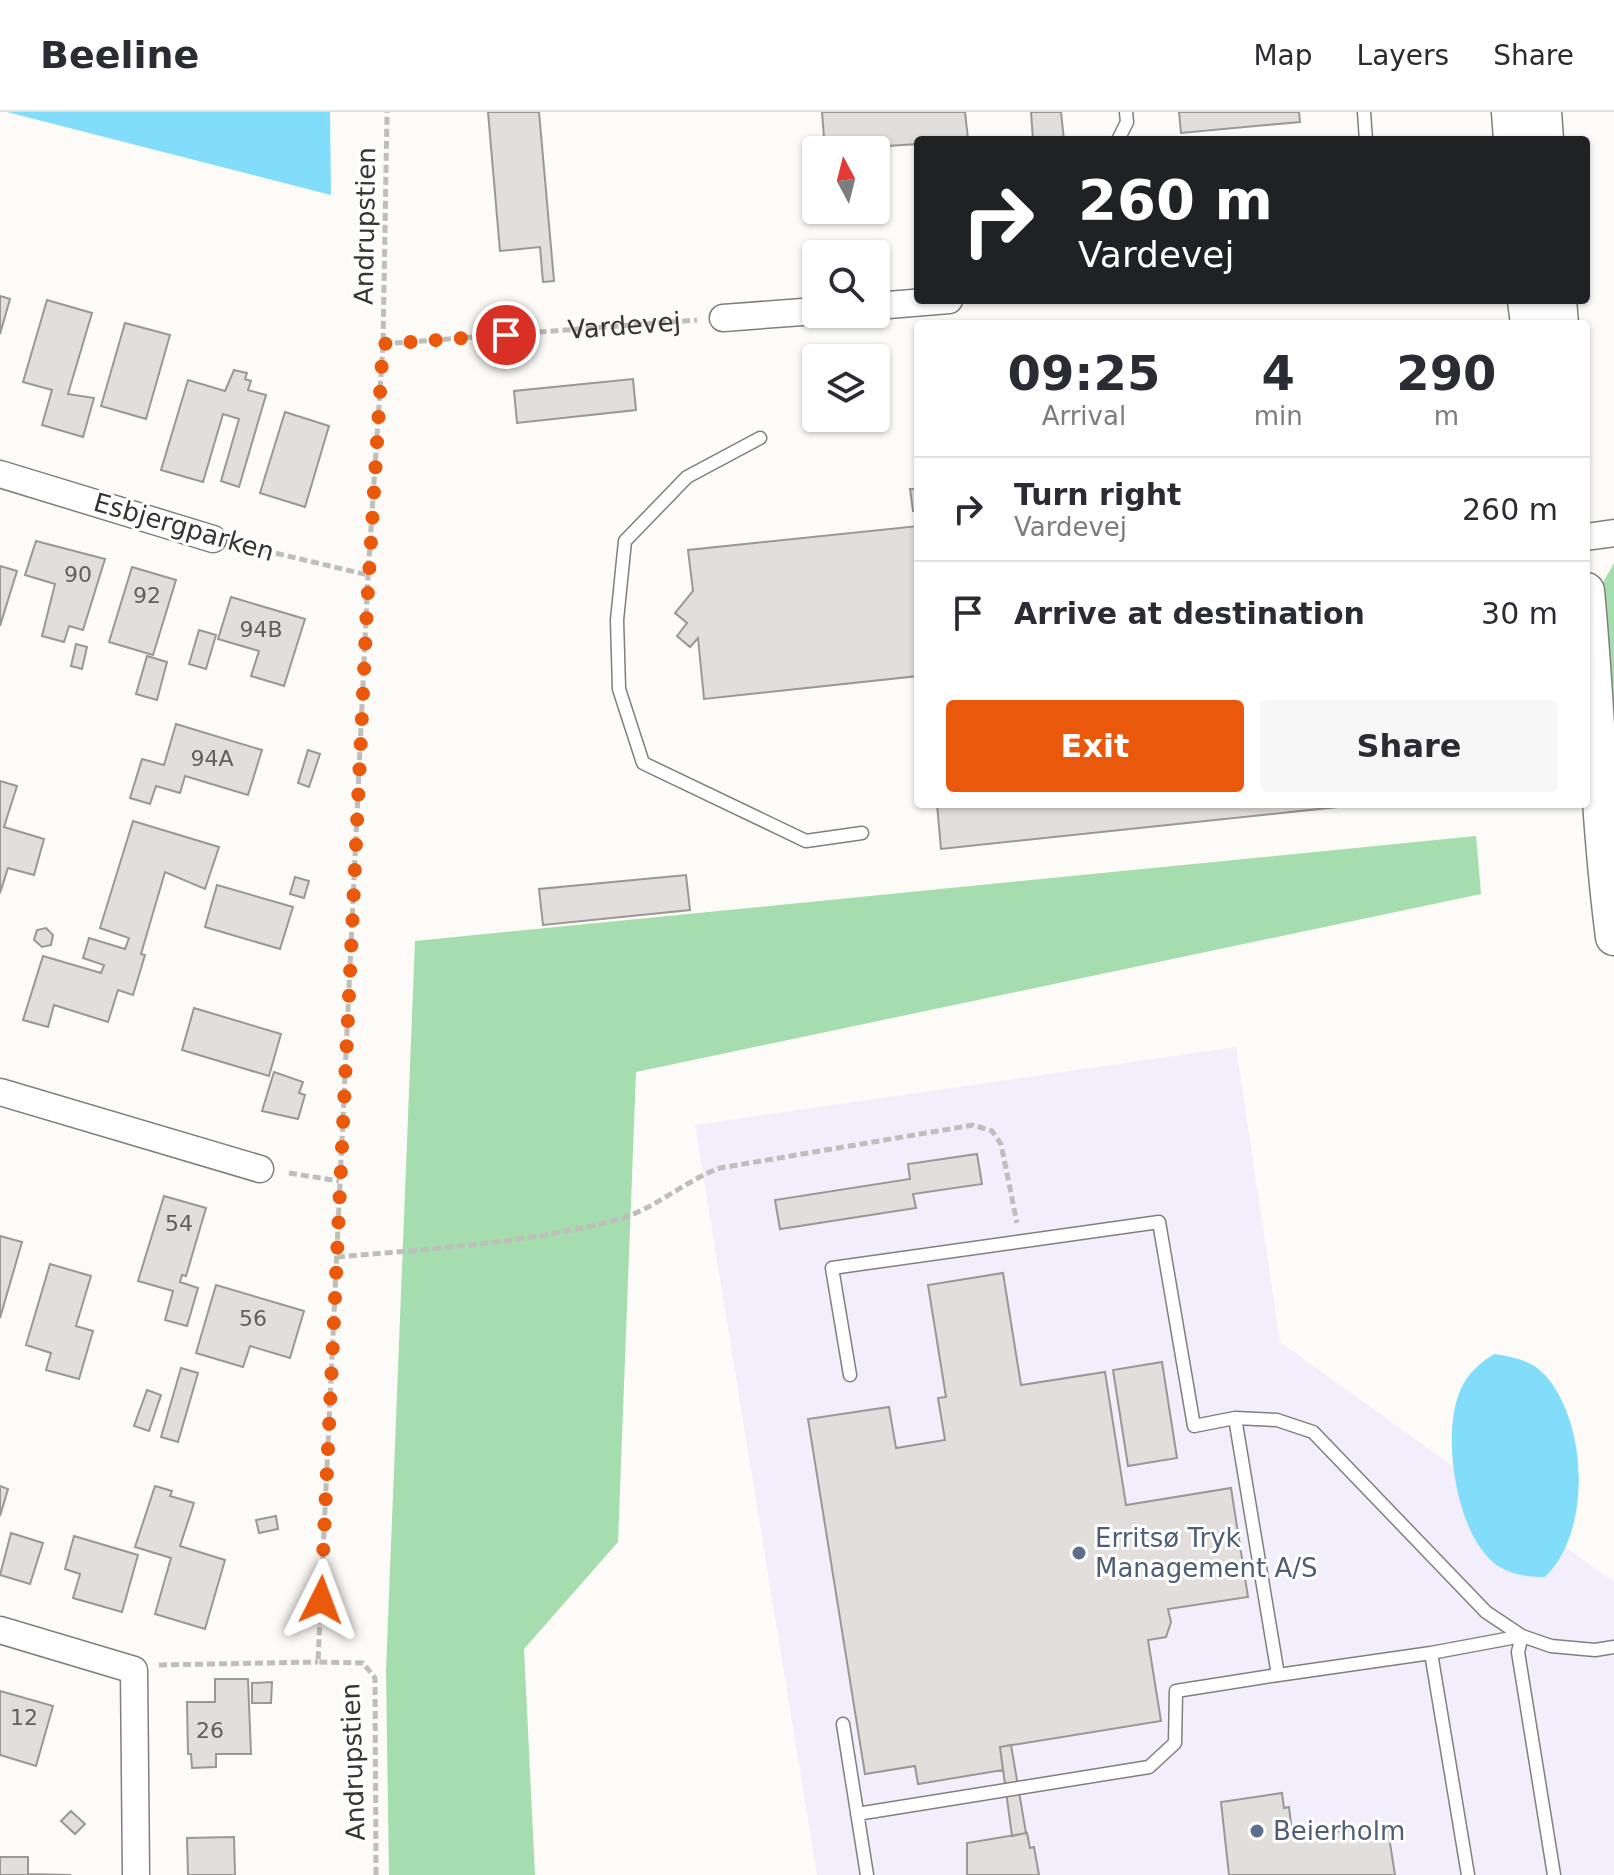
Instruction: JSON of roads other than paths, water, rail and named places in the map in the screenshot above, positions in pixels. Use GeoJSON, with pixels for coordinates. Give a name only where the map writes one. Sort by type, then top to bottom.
{"type":"FeatureCollection","features":[{"type":"Feature","properties":{"kind":"street"},"geometry":{"type":"LineString","coordinates":[[1510,112],[1512,136]]}},
{"type":"Feature","properties":{"kind":"street"},"geometry":{"type":"LineString","coordinates":[[1543,112],[1545,136]]}},
{"type":"Feature","properties":{"kind":"street"},"geometry":{"type":"LineString","coordinates":[[890,305],[914,303]]}},
{"type":"Feature","properties":{"kind":"street"},"geometry":{"type":"LineString","coordinates":[[723,318],[802,312]]}},
{"type":"Feature","properties":{"kind":"street","name":"Esbjergparken"},"geometry":{"type":"LineString","coordinates":[[0,474],[213,539]]}},
{"type":"Feature","properties":{"kind":"street"},"geometry":{"type":"LineString","coordinates":[[1590,536],[1614,533]]}},
{"type":"Feature","properties":{"kind":"street"},"geometry":{"type":"LineString","coordinates":[[1590,635],[1597,712],[1602,844],[1614,937]]}},
{"type":"Feature","properties":{"kind":"street"},"geometry":{"type":"LineString","coordinates":[[1590,792],[1602,844]]}},
{"type":"Feature","properties":{"kind":"street"},"geometry":{"type":"LineString","coordinates":[[0,1092],[260,1169]]}},
{"type":"Feature","properties":{"kind":"street"},"geometry":{"type":"LineString","coordinates":[[0,1630],[134,1670],[136,1875]]}},
{"type":"Feature","properties":{"kind":"lane"},"geometry":{"type":"LineString","coordinates":[[1120,136],[1127,122],[1126,112]]}},
{"type":"Feature","properties":{"kind":"lane"},"geometry":{"type":"LineString","coordinates":[[1364,112],[1366,136]]}},
{"type":"Feature","properties":{"kind":"lane"},"geometry":{"type":"LineString","coordinates":[[760,438],[687,477],[625,541],[617,620],[619,689],[643,763],[806,841],[862,833]]}},
{"type":"Feature","properties":{"kind":"lane"},"geometry":{"type":"LineString","coordinates":[[850,1375],[832,1268],[1159,1222],[1194,1426],[1235,1418],[1277,1420],[1313,1432],[1486,1612],[1522,1636],[1551,1646],[1595,1650],[1614,1647]]}},
{"type":"Feature","properties":{"kind":"lane"},"geometry":{"type":"LineString","coordinates":[[1235,1418],[1278,1675]]}},
{"type":"Feature","properties":{"kind":"lane"},"geometry":{"type":"LineString","coordinates":[[857,1814],[1149,1767],[1175,1743],[1176,1691],[1431,1653],[1522,1636]]}},
{"type":"Feature","properties":{"kind":"lane"},"geometry":{"type":"LineString","coordinates":[[1522,1636],[1518,1652],[1554,1875]]}},
{"type":"Feature","properties":{"kind":"lane"},"geometry":{"type":"LineString","coordinates":[[1431,1653],[1468,1875]]}},
{"type":"Feature","properties":{"kind":"lane"},"geometry":{"type":"LineString","coordinates":[[843,1724],[867,1875]]}},
{"type":"Feature","properties":{"kind":"water"},"geometry":{"type":"Polygon","coordinates":[[[7,112],[330,112],[331,195],[7,112]]]}},
{"type":"Feature","properties":{"kind":"water"},"geometry":{"type":"Polygon","coordinates":[[[1494,1354],[1515,1358],[1540,1370],[1559,1396],[1570,1420],[1579,1477],[1577,1506],[1571,1533],[1560,1557],[1545,1577],[1509,1572],[1483,1552],[1462,1509],[1456,1483],[1452,1457],[1455,1408],[1467,1378],[1494,1354]]]}},
{"type":"Feature","properties":{"kind":"place","name":"Erritsø Tryk Management A/S"},"geometry":{"type":"Point","coordinates":[1079,1553]}},
{"type":"Feature","properties":{"kind":"place","name":"Beierholm"},"geometry":{"type":"Point","coordinates":[1257,1831]}}]}
